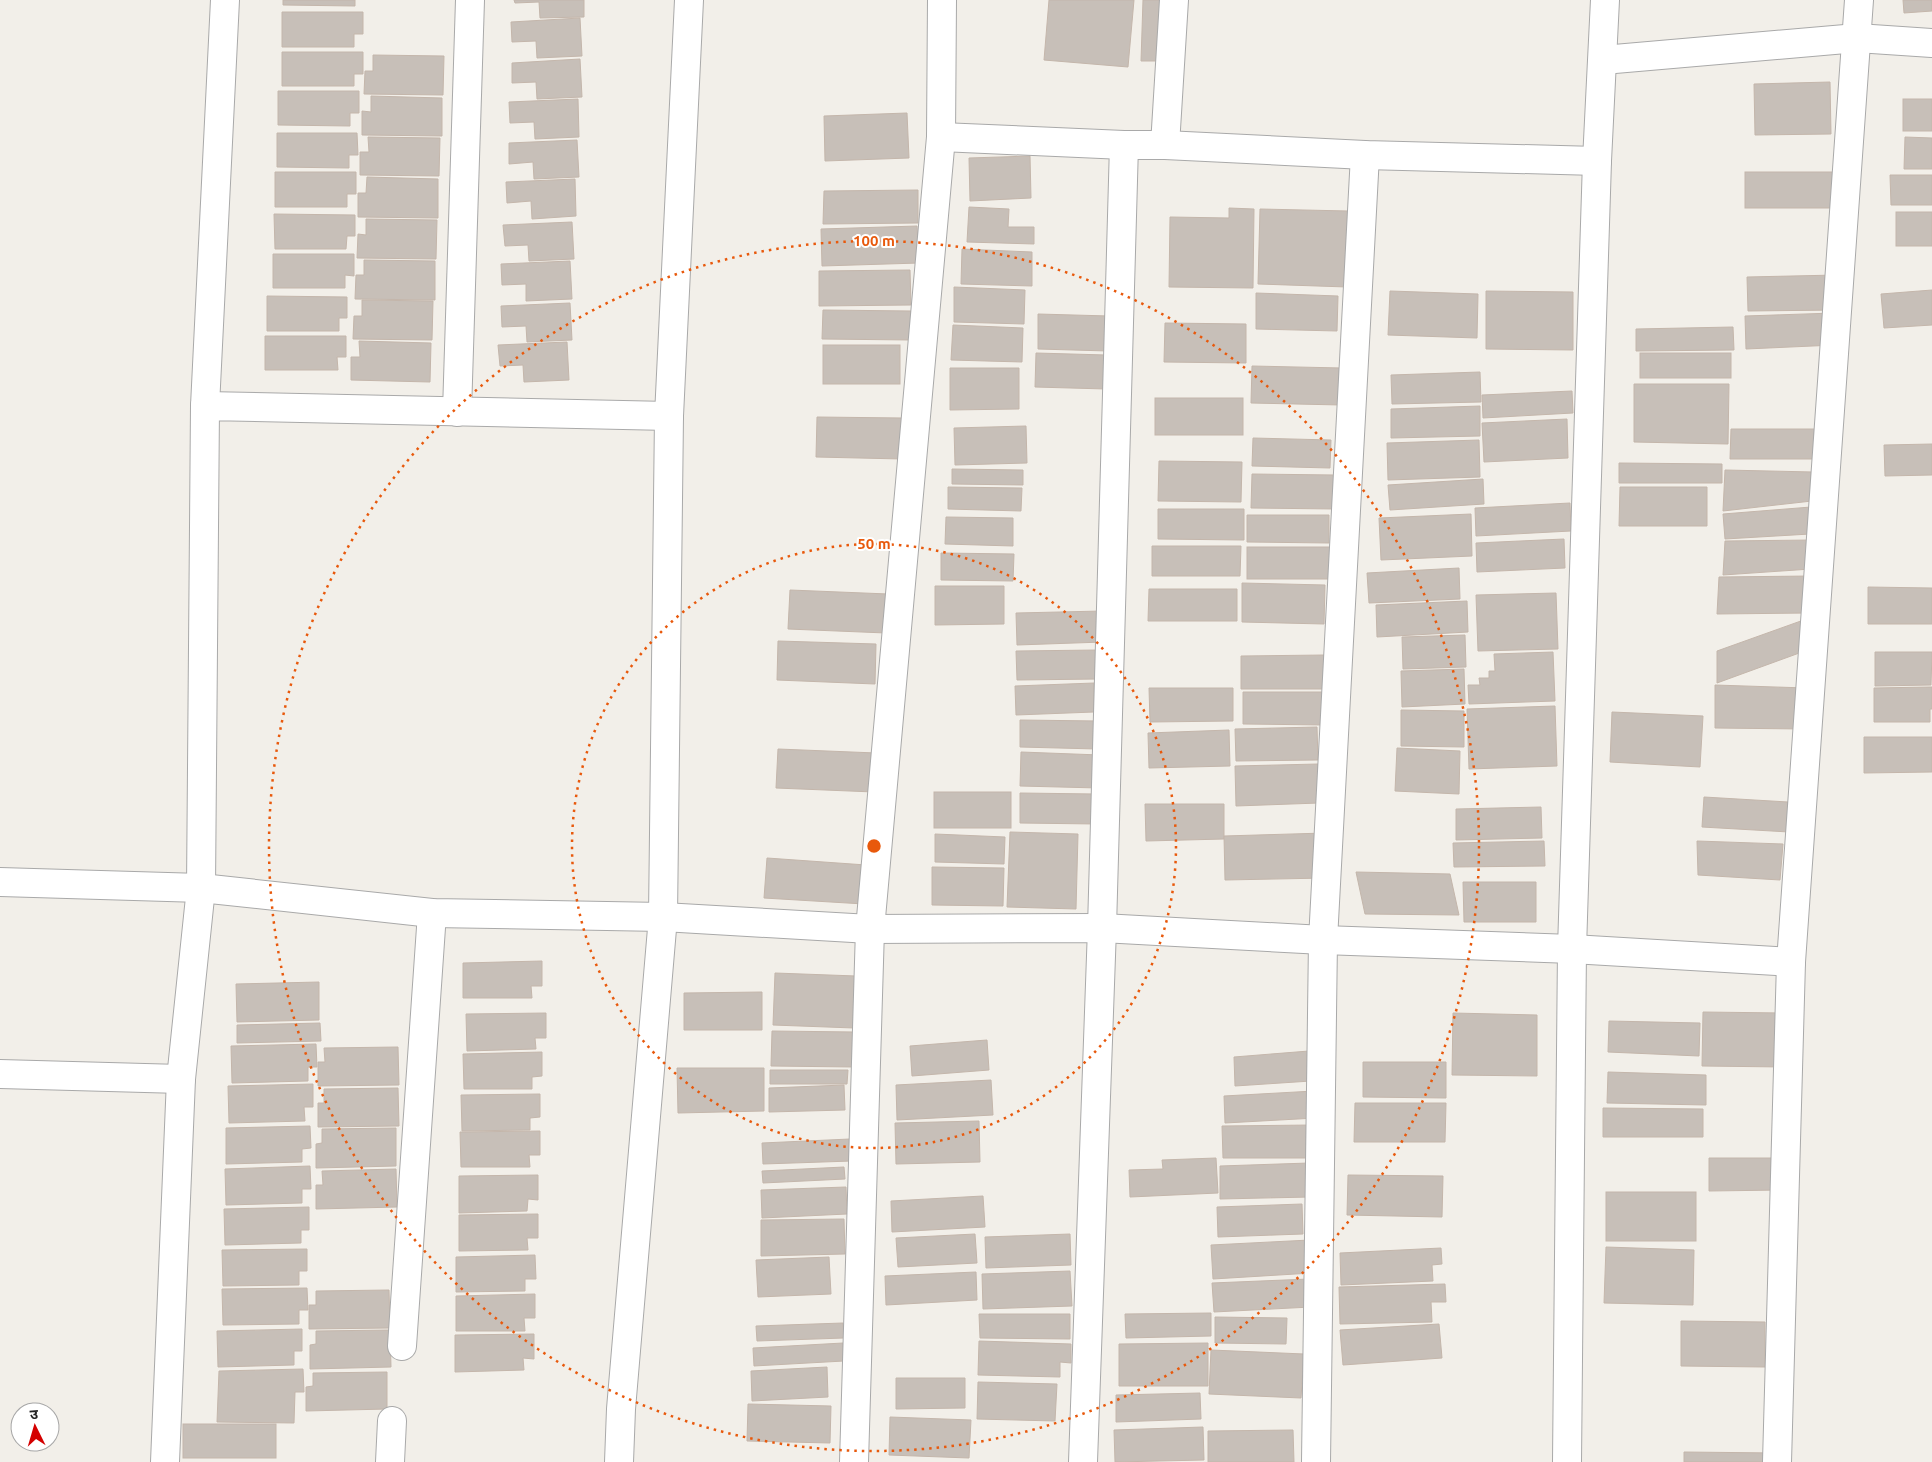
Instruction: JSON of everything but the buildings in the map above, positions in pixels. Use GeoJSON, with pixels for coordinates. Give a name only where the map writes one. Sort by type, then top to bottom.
{"type":"FeatureCollection","features":[{"type":"Feature","properties":{"kind":"street"},"geometry":{"type":"LineString","coordinates":[[166,1462],[181,1079],[201,888],[205,406],[225,0]]}},
{"type":"Feature","properties":{"kind":"street"},"geometry":{"type":"LineString","coordinates":[[457,412],[470,0]]}},
{"type":"Feature","properties":{"kind":"street"},"geometry":{"type":"LineString","coordinates":[[619,1462],[622,1399],[663,917],[669,416],[689,0]]}},
{"type":"Feature","properties":{"kind":"street"},"geometry":{"type":"LineString","coordinates":[[854,1462],[870,929],[941,137],[942,0]]}},
{"type":"Feature","properties":{"kind":"street"},"geometry":{"type":"LineString","coordinates":[[1165,144],[1174,0]]}},
{"type":"Feature","properties":{"kind":"street"},"geometry":{"type":"LineString","coordinates":[[1567,1462],[1572,948],[1597,160],[1605,0]]}},
{"type":"Feature","properties":{"kind":"street"},"geometry":{"type":"LineString","coordinates":[[1777,1462],[1792,962],[1859,0]]}},
{"type":"Feature","properties":{"kind":"street"},"geometry":{"type":"LineString","coordinates":[[1603,60],[1857,38],[1932,43]]}},
{"type":"Feature","properties":{"kind":"street"},"geometry":{"type":"LineString","coordinates":[[941,137],[1124,145],[1165,144],[1365,155],[1597,160]]}},
{"type":"Feature","properties":{"kind":"street"},"geometry":{"type":"LineString","coordinates":[[1083,1462],[1102,928],[1124,145]]}},
{"type":"Feature","properties":{"kind":"street"},"geometry":{"type":"LineString","coordinates":[[1316,1462],[1324,940],[1365,155]]}},
{"type":"Feature","properties":{"kind":"street"},"geometry":{"type":"LineString","coordinates":[[205,406],[669,416]]}},
{"type":"Feature","properties":{"kind":"street"},"geometry":{"type":"LineString","coordinates":[[0,882],[201,888],[432,913],[663,917],[870,929],[1102,928],[1324,940],[1572,948],[1792,962]]}},
{"type":"Feature","properties":{"kind":"street"},"geometry":{"type":"LineString","coordinates":[[402,1346],[432,913]]}},
{"type":"Feature","properties":{"kind":"street"},"geometry":{"type":"LineString","coordinates":[[0,1074],[181,1079]]}},
{"type":"Feature","properties":{"kind":"street"},"geometry":{"type":"LineString","coordinates":[[390,1462],[392,1421]]}}]}
